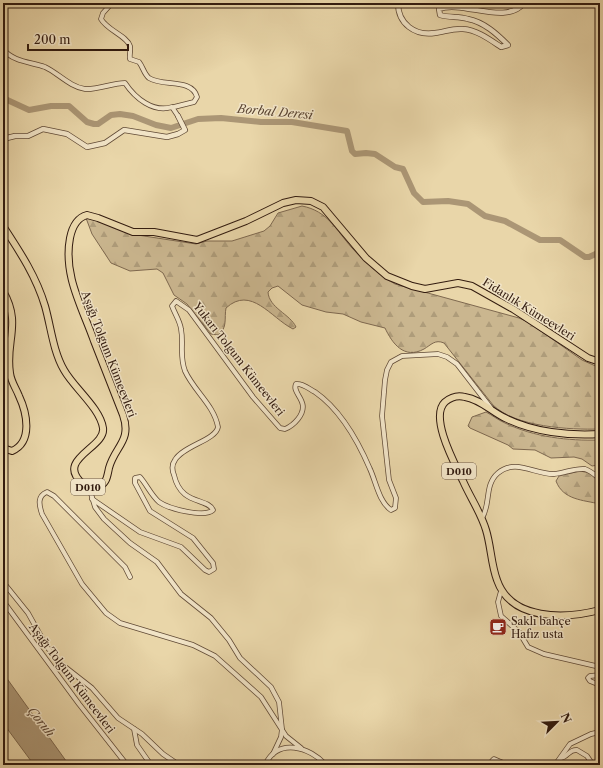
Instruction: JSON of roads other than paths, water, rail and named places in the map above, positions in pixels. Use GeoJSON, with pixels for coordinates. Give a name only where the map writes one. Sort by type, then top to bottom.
{"type":"FeatureCollection","features":[{"type":"Feature","properties":{"kind":"main road","name":"Aşağı Tolgum Kümeevleri"},"geometry":{"type":"LineString","coordinates":[[89,487],[98,487],[106,482],[112,460],[125,439],[126,428],[123,415],[71,279],[68,256],[69,240],[73,226],[82,217],[92,216],[133,232],[154,232],[197,240],[246,221],[283,203],[296,200],[311,201],[323,206],[358,249],[376,267],[397,281]]}},
{"type":"Feature","properties":{"kind":"main road","name":"D010"},"geometry":{"type":"LineString","coordinates":[[3,226],[21,251],[36,282],[59,361],[71,381],[96,412],[102,422],[103,432],[101,438],[82,454],[75,464],[75,470],[79,480],[89,487]]}},
{"type":"Feature","properties":{"kind":"main road","name":"Fidanlık Kümeevleri"},"geometry":{"type":"LineString","coordinates":[[397,281],[425,289],[433,289],[458,283],[472,286],[546,329],[588,358],[600,362]]}},
{"type":"Feature","properties":{"kind":"main road"},"geometry":{"type":"LineString","coordinates":[[3,291],[13,314],[10,372],[12,382],[21,400],[26,432],[25,438],[20,446],[12,451],[3,448]]}},
{"type":"Feature","properties":{"kind":"main road","name":"D010"},"geometry":{"type":"LineString","coordinates":[[600,434],[538,430],[514,422],[471,398],[460,396],[446,401],[440,413],[440,424],[446,441],[481,519],[488,539],[496,579],[501,591],[515,605],[531,612],[574,614],[600,610]]}},
{"type":"Feature","properties":{"kind":"street"},"geometry":{"type":"LineString","coordinates":[[3,49],[12,57],[28,64],[45,67],[78,87],[86,89],[125,83],[132,93],[146,104],[165,109],[194,102],[197,97],[196,93],[187,86],[160,83],[151,79],[145,75],[139,62],[130,59],[130,46],[127,42],[104,25],[101,19],[103,13],[112,3]]}},
{"type":"Feature","properties":{"kind":"street"},"geometry":{"type":"LineString","coordinates":[[398,3],[402,21],[409,29],[420,33],[434,34],[462,29],[486,36],[502,47],[508,45],[494,31],[470,19],[450,18],[440,15],[439,9],[445,5],[472,6],[485,10],[510,12],[520,8],[524,3]]}},
{"type":"Feature","properties":{"kind":"street"},"geometry":{"type":"LineString","coordinates":[[3,139],[15,136],[28,136],[43,129],[67,134],[84,146],[90,147],[105,143],[124,130],[170,136],[183,131],[184,126],[174,108]]}},
{"type":"Feature","properties":{"kind":"street","name":"Yukarı Tolgum Kümeevleri"},"geometry":{"type":"LineString","coordinates":[[92,499],[130,527],[151,538],[176,544],[187,551],[202,568],[209,572],[214,570],[212,563],[193,538],[150,511],[135,483],[135,478],[140,477],[156,498],[169,507],[199,513],[208,513],[213,510],[211,507],[192,499],[182,491],[176,483],[173,470],[173,462],[179,455],[190,446],[214,435],[218,427],[213,413],[191,383],[183,365],[181,354],[181,328],[172,306],[176,301],[189,310],[253,397],[280,428],[285,429],[291,426],[302,411],[303,404],[295,389],[296,384],[305,386],[329,403],[340,415],[369,467],[380,494],[391,510],[395,508],[396,498],[389,480],[382,411],[387,370],[392,362],[402,356],[438,354],[447,357],[457,364],[493,411]]}},
{"type":"Feature","properties":{"kind":"street"},"geometry":{"type":"LineString","coordinates":[[481,519],[485,512],[490,485],[499,472],[510,468],[519,467],[554,474],[583,469],[589,471],[600,479]]}},
{"type":"Feature","properties":{"kind":"street"},"geometry":{"type":"LineString","coordinates":[[89,487],[95,507],[104,519],[130,543],[157,562],[181,594],[211,618],[222,630],[240,658],[266,680],[276,694],[279,702],[282,729],[281,737],[273,754],[265,765]]}},
{"type":"Feature","properties":{"kind":"street"},"geometry":{"type":"LineString","coordinates":[[130,577],[125,567],[54,496],[47,492],[42,495],[39,502],[42,514],[82,584],[106,613],[120,623],[193,645],[215,656],[261,697],[290,740],[301,748],[314,754],[326,765]]}},
{"type":"Feature","properties":{"kind":"street","name":"Aşağı Tolgum Kümeevleri"},"geometry":{"type":"LineString","coordinates":[[3,582],[28,613],[51,653],[70,671],[92,688],[118,718],[134,729],[170,759],[180,765]]}},
{"type":"Feature","properties":{"kind":"street"},"geometry":{"type":"LineString","coordinates":[[501,591],[498,602],[501,616],[519,632],[528,647],[544,654],[600,667]]}},
{"type":"Feature","properties":{"kind":"street","name":"Aşağı Tolgum Kümeevleri"},"geometry":{"type":"LineString","coordinates":[[3,601],[79,704],[127,765]]}},
{"type":"Feature","properties":{"kind":"street"},"geometry":{"type":"LineString","coordinates":[[600,675],[590,676],[588,678],[590,681],[600,685]]}},
{"type":"Feature","properties":{"kind":"street","name":"Aşağı Tolgum Kümeevleri"},"geometry":{"type":"LineString","coordinates":[[134,729],[137,745],[152,765]]}},
{"type":"Feature","properties":{"kind":"street"},"geometry":{"type":"LineString","coordinates":[[555,765],[572,742],[590,734],[600,732]]}},
{"type":"Feature","properties":{"kind":"street"},"geometry":{"type":"LineString","coordinates":[[273,754],[287,747],[301,748]]}},
{"type":"Feature","properties":{"kind":"street"},"geometry":{"type":"LineString","coordinates":[[561,758],[566,757],[574,750],[577,750],[587,756],[593,765]]}},
{"type":"Feature","properties":{"kind":"street"},"geometry":{"type":"LineString","coordinates":[[494,765],[492,760],[494,759],[508,765]]}},
{"type":"Feature","properties":{"kind":"waterway","name":"Borbal Deresi"},"geometry":{"type":"LineString","coordinates":[[3,98],[29,110],[51,106],[69,106],[87,122],[94,124],[98,124],[111,115],[120,114],[133,116],[156,125],[171,128],[198,119],[221,118],[261,122],[292,122],[347,131],[352,151],[355,154],[375,154],[395,167],[403,169],[414,193],[423,202],[448,201],[468,204],[485,216],[505,221],[540,240],[560,240],[585,257],[589,257],[600,252]]}},
{"type":"Feature","properties":{"kind":"place","name":"Saklı bahçe Hafız usta"},"geometry":{"type":"Point","coordinates":[498,627]}},
{"type":"Feature","properties":{"kind":"water label","name":"Çoruh"},"geometry":{"type":"Point","coordinates":[41,722]}}]}
